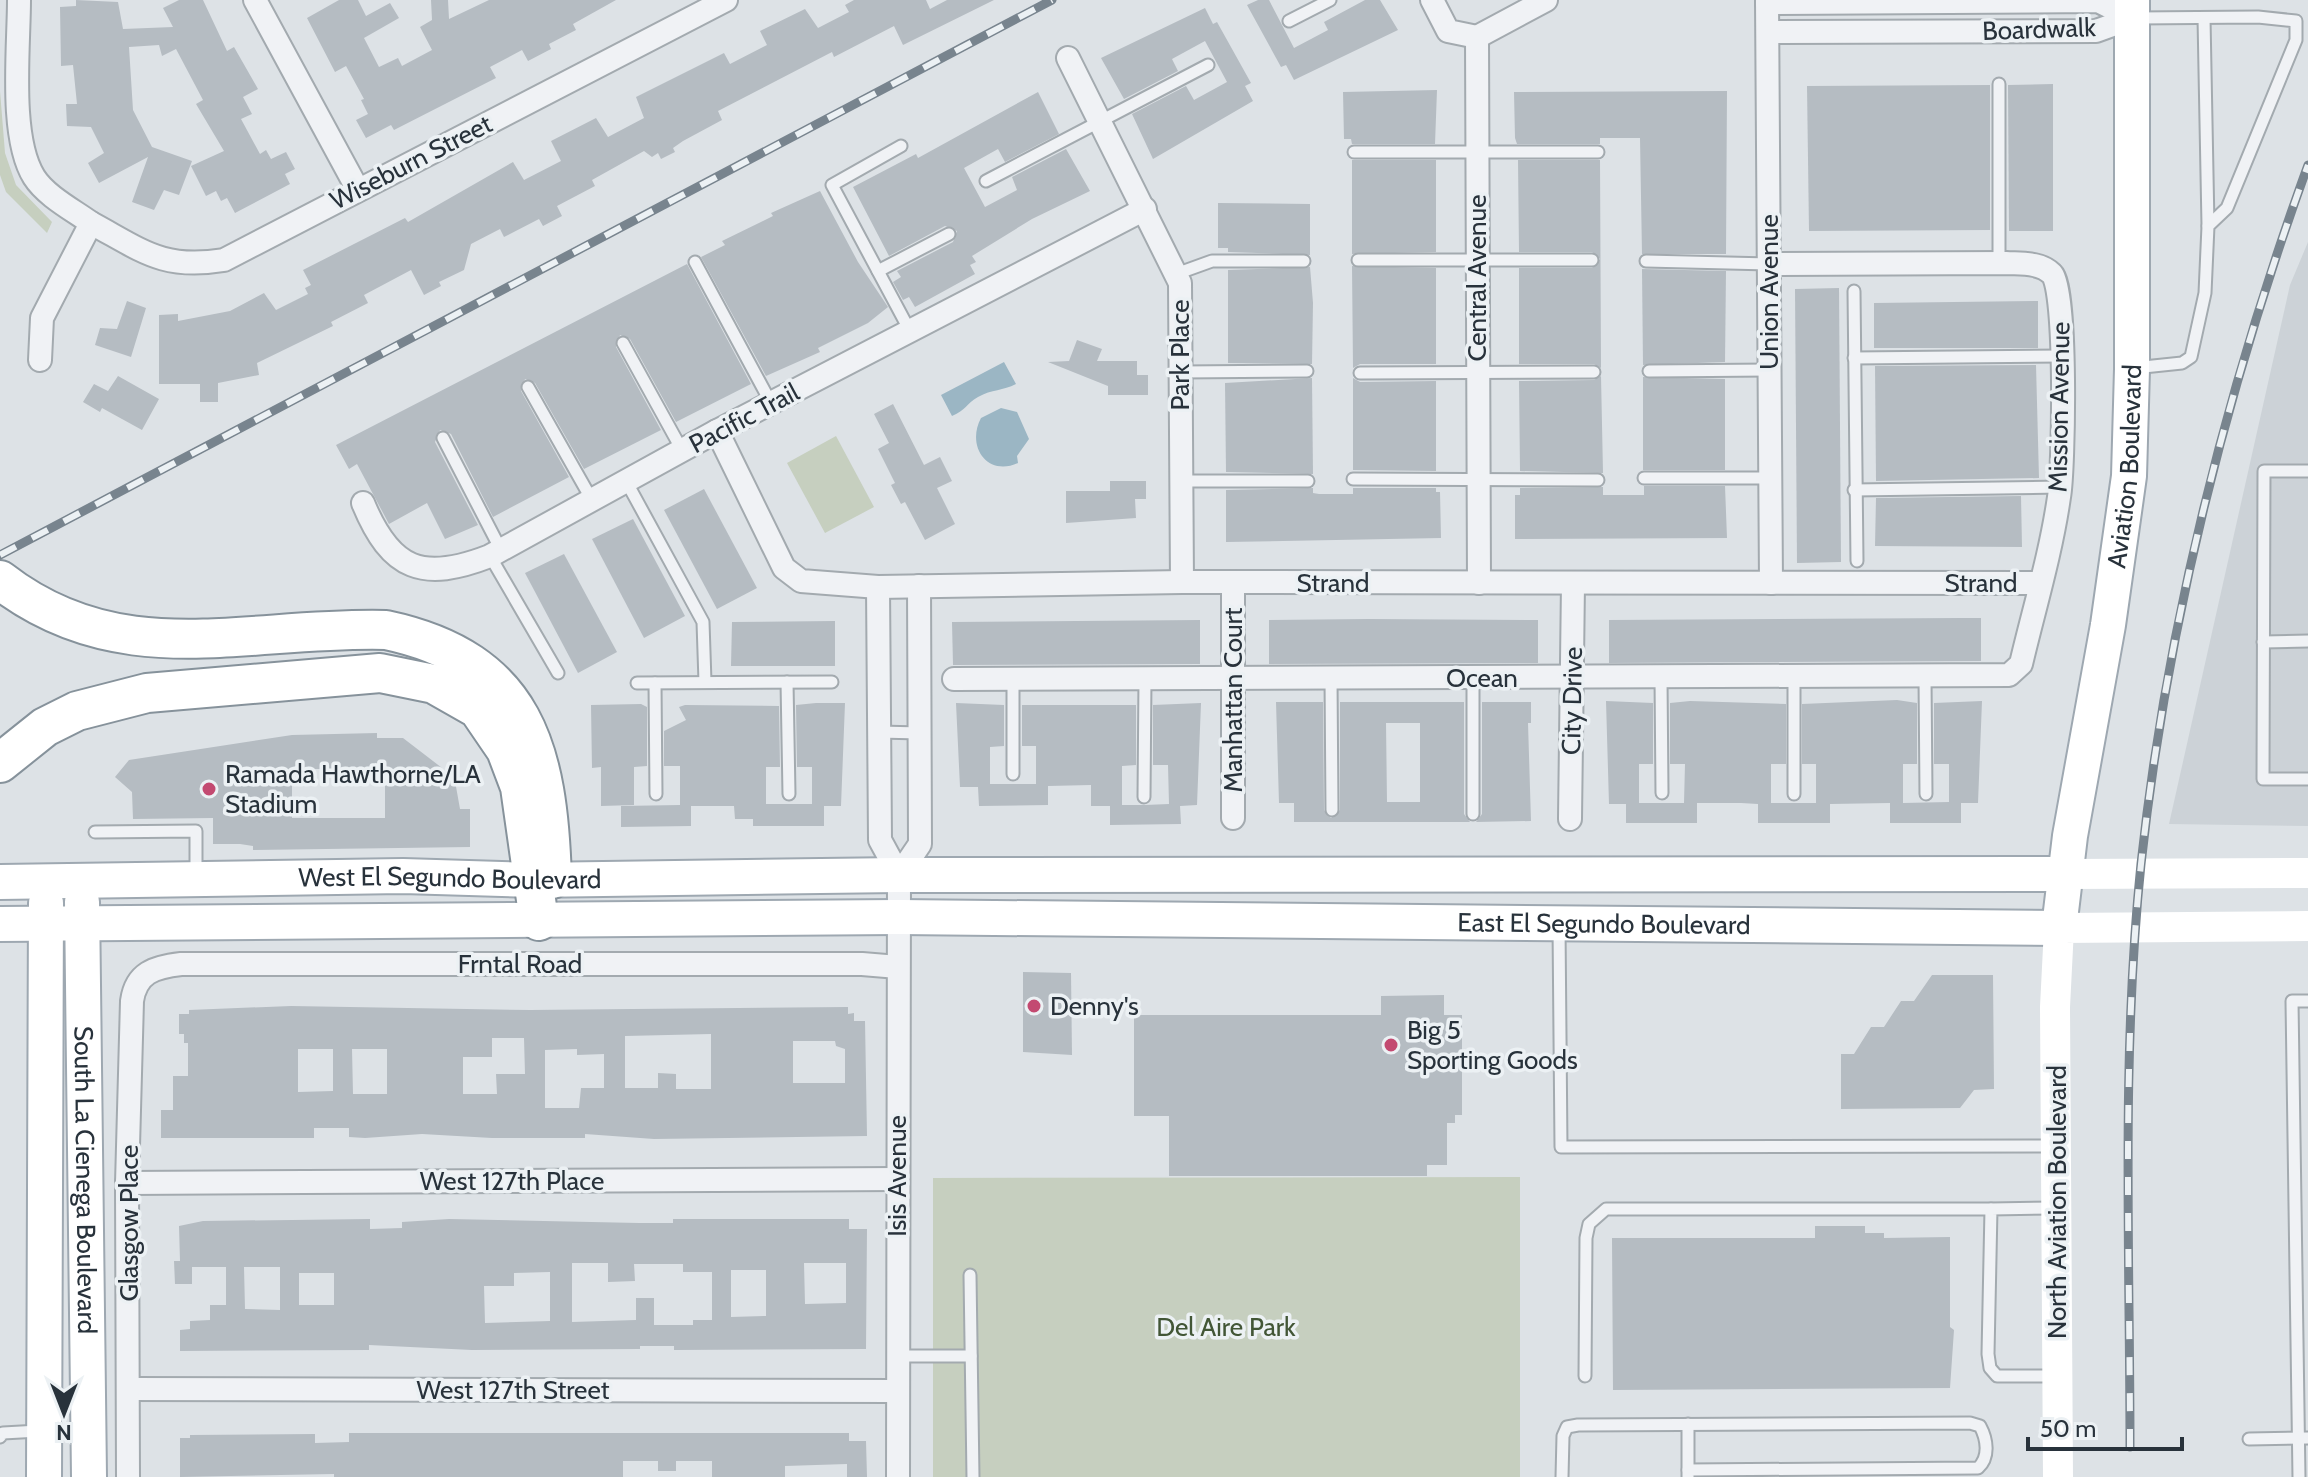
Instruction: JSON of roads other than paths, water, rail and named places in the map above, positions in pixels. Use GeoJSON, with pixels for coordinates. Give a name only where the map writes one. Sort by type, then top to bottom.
{"type":"FeatureCollection","features":[{"type":"Feature","properties":{"kind":"highway"},"geometry":{"type":"LineString","coordinates":[[0,580],[23,598],[61,617],[137,638],[364,629],[418,637],[448,649],[496,685],[518,711],[532,741],[547,792],[539,921]]}},
{"type":"Feature","properties":{"kind":"highway"},"geometry":{"type":"LineString","coordinates":[[0,763],[45,727],[109,700],[147,693],[352,675],[406,677],[434,684],[478,709],[506,750],[520,787],[542,879]]}},
{"type":"Feature","properties":{"kind":"main road","name":"Aviation Boulevard"},"geometry":{"type":"LineString","coordinates":[[2059,928],[2129,476],[2132,9]]}},
{"type":"Feature","properties":{"kind":"main road","name":"East El Segundo Boulevard"},"geometry":{"type":"LineString","coordinates":[[899,875],[2308,873]]}},
{"type":"Feature","properties":{"kind":"main road","name":"West El Segundo Boulevard"},"geometry":{"type":"LineString","coordinates":[[0,882],[403,876],[542,879],[899,875]]}},
{"type":"Feature","properties":{"kind":"main road"},"geometry":{"type":"LineString","coordinates":[[296,923],[373,910],[396,901],[403,876]]}},
{"type":"Feature","properties":{"kind":"main road","name":"South La Cienega Boulevard"},"geometry":{"type":"LineString","coordinates":[[44,1477],[45,882]]}},
{"type":"Feature","properties":{"kind":"main road","name":"South La Cienega Boulevard"},"geometry":{"type":"LineString","coordinates":[[82,882],[89,1477]]}},
{"type":"Feature","properties":{"kind":"main road","name":"East El Segundo Boulevard"},"geometry":{"type":"LineString","coordinates":[[899,917],[2059,928],[2308,926]]}},
{"type":"Feature","properties":{"kind":"main road","name":"West El Segundo Boulevard"},"geometry":{"type":"LineString","coordinates":[[0,924],[899,917]]}},
{"type":"Feature","properties":{"kind":"main road","name":"North Aviation Boulevard"},"geometry":{"type":"LineString","coordinates":[[2058,1477],[2056,1146],[2059,928]]}},
{"type":"Feature","properties":{"kind":"street"},"geometry":{"type":"LineString","coordinates":[[19,0],[20,121],[26,157],[34,178],[91,223],[42,318],[40,360]]}},
{"type":"Feature","properties":{"kind":"street"},"geometry":{"type":"LineString","coordinates":[[255,0],[358,190]]}},
{"type":"Feature","properties":{"kind":"street","name":"Wiseburn Street"},"geometry":{"type":"LineString","coordinates":[[91,223],[159,260],[191,265],[224,260],[726,0]]}},
{"type":"Feature","properties":{"kind":"street"},"geometry":{"type":"LineString","coordinates":[[1432,0],[1448,31],[1477,37],[1546,0]]}},
{"type":"Feature","properties":{"kind":"street","name":"Boardwalk"},"geometry":{"type":"LineString","coordinates":[[1767,1],[2098,1],[2132,9]]}},
{"type":"Feature","properties":{"kind":"street","name":"Union Avenue"},"geometry":{"type":"LineString","coordinates":[[1767,1],[1771,583]]}},
{"type":"Feature","properties":{"kind":"street","name":"Boardwalk"},"geometry":{"type":"LineString","coordinates":[[1768,32],[2096,31],[2132,9]]}},
{"type":"Feature","properties":{"kind":"street","name":"Central Avenue"},"geometry":{"type":"LineString","coordinates":[[1477,37],[1479,583]]}},
{"type":"Feature","properties":{"kind":"street","name":"Park Place"},"geometry":{"type":"LineString","coordinates":[[1068,58],[1180,283],[1182,582]]}},
{"type":"Feature","properties":{"kind":"street","name":"Pacific Trail"},"geometry":{"type":"LineString","coordinates":[[363,503],[390,552],[428,570],[452,571],[496,553],[717,431],[1145,209]]}},
{"type":"Feature","properties":{"kind":"street"},"geometry":{"type":"LineString","coordinates":[[1769,264],[1999,263]]}},
{"type":"Feature","properties":{"kind":"street","name":"Mission Avenue"},"geometry":{"type":"LineString","coordinates":[[1999,263],[2040,266],[2054,275],[2060,291],[2062,356],[2060,487],[2021,664],[2009,675]]}},
{"type":"Feature","properties":{"kind":"street","name":"Strand"},"geometry":{"type":"LineString","coordinates":[[717,431],[784,568],[801,581],[878,587],[1182,582],[2040,583]]}},
{"type":"Feature","properties":{"kind":"street","name":"Manhattan Court"},"geometry":{"type":"LineString","coordinates":[[1233,582],[1233,818]]}},
{"type":"Feature","properties":{"kind":"street","name":"City Drive"},"geometry":{"type":"LineString","coordinates":[[1570,819],[1573,583]]}},
{"type":"Feature","properties":{"kind":"street"},"geometry":{"type":"LineString","coordinates":[[899,875],[920,844],[919,586]]}},
{"type":"Feature","properties":{"kind":"street","name":"Isis Avenue"},"geometry":{"type":"LineString","coordinates":[[878,587],[880,840],[899,875],[898,1477]]}},
{"type":"Feature","properties":{"kind":"street","name":"Ocean"},"geometry":{"type":"LineString","coordinates":[[954,679],[1925,678],[2009,675]]}},
{"type":"Feature","properties":{"kind":"street","name":"Frntal Road"},"geometry":{"type":"LineString","coordinates":[[145,973],[181,964],[862,964],[898,967]]}},
{"type":"Feature","properties":{"kind":"street","name":"Glasgow Place"},"geometry":{"type":"LineString","coordinates":[[128,1477],[127,1183],[132,1001],[134,985],[145,973]]}},
{"type":"Feature","properties":{"kind":"street","name":"West 127th Place"},"geometry":{"type":"LineString","coordinates":[[127,1183],[898,1179]]}},
{"type":"Feature","properties":{"kind":"street","name":"West 127th Street"},"geometry":{"type":"LineString","coordinates":[[129,1389],[896,1391]]}},
{"type":"Feature","properties":{"kind":"lane"},"geometry":{"type":"LineString","coordinates":[[1289,21],[1330,0]]}},
{"type":"Feature","properties":{"kind":"lane"},"geometry":{"type":"LineString","coordinates":[[1938,1],[1938,31]]}},
{"type":"Feature","properties":{"kind":"lane"},"geometry":{"type":"LineString","coordinates":[[2132,9],[2204,18],[2296,21],[2296,40],[2227,208],[2208,226]]}},
{"type":"Feature","properties":{"kind":"lane"},"geometry":{"type":"LineString","coordinates":[[2132,369],[2182,363],[2191,357],[2205,293],[2208,226],[2204,18]]}},
{"type":"Feature","properties":{"kind":"lane"},"geometry":{"type":"LineString","coordinates":[[986,181],[1102,124],[1208,65]]}},
{"type":"Feature","properties":{"kind":"lane"},"geometry":{"type":"LineString","coordinates":[[1999,84],[1999,263]]}},
{"type":"Feature","properties":{"kind":"lane"},"geometry":{"type":"LineString","coordinates":[[901,146],[832,185],[910,331]]}},
{"type":"Feature","properties":{"kind":"lane"},"geometry":{"type":"LineString","coordinates":[[1354,152],[1598,152]]}},
{"type":"Feature","properties":{"kind":"lane"},"geometry":{"type":"LineString","coordinates":[[878,271],[949,234]]}},
{"type":"Feature","properties":{"kind":"lane"},"geometry":{"type":"LineString","coordinates":[[1358,260],[1592,260]]}},
{"type":"Feature","properties":{"kind":"lane"},"geometry":{"type":"LineString","coordinates":[[1176,274],[1212,261],[1304,261]]}},
{"type":"Feature","properties":{"kind":"lane"},"geometry":{"type":"LineString","coordinates":[[1646,261],[1769,264]]}},
{"type":"Feature","properties":{"kind":"lane"},"geometry":{"type":"LineString","coordinates":[[695,262],[771,403]]}},
{"type":"Feature","properties":{"kind":"lane"},"geometry":{"type":"LineString","coordinates":[[1854,291],[1857,561]]}},
{"type":"Feature","properties":{"kind":"lane"},"geometry":{"type":"LineString","coordinates":[[623,343],[682,450]]}},
{"type":"Feature","properties":{"kind":"lane"},"geometry":{"type":"LineString","coordinates":[[1854,358],[2062,356]]}},
{"type":"Feature","properties":{"kind":"lane"},"geometry":{"type":"LineString","coordinates":[[1649,371],[1770,370]]}},
{"type":"Feature","properties":{"kind":"lane"},"geometry":{"type":"LineString","coordinates":[[1181,372],[1307,371]]}},
{"type":"Feature","properties":{"kind":"lane"},"geometry":{"type":"LineString","coordinates":[[1360,373],[1594,372]]}},
{"type":"Feature","properties":{"kind":"lane"},"geometry":{"type":"LineString","coordinates":[[528,387],[592,500]]}},
{"type":"Feature","properties":{"kind":"lane"},"geometry":{"type":"LineString","coordinates":[[443,438],[496,553],[558,673]]}},
{"type":"Feature","properties":{"kind":"lane"},"geometry":{"type":"LineString","coordinates":[[2308,471],[2264,471],[2263,624],[2263,779],[2308,779]]}},
{"type":"Feature","properties":{"kind":"lane"},"geometry":{"type":"LineString","coordinates":[[1644,478],[1770,478]]}},
{"type":"Feature","properties":{"kind":"lane"},"geometry":{"type":"LineString","coordinates":[[1353,479],[1598,480]]}},
{"type":"Feature","properties":{"kind":"lane"},"geometry":{"type":"LineString","coordinates":[[626,481],[703,622],[705,682]]}},
{"type":"Feature","properties":{"kind":"lane"},"geometry":{"type":"LineString","coordinates":[[1181,481],[1308,481]]}},
{"type":"Feature","properties":{"kind":"lane"},"geometry":{"type":"LineString","coordinates":[[1854,490],[2060,487]]}},
{"type":"Feature","properties":{"kind":"lane"},"geometry":{"type":"LineString","coordinates":[[2263,642],[2308,641]]}},
{"type":"Feature","properties":{"kind":"lane"},"geometry":{"type":"LineString","coordinates":[[1331,678],[1332,810]]}},
{"type":"Feature","properties":{"kind":"lane"},"geometry":{"type":"LineString","coordinates":[[1473,678],[1473,814]]}},
{"type":"Feature","properties":{"kind":"lane"},"geometry":{"type":"LineString","coordinates":[[1661,678],[1662,793]]}},
{"type":"Feature","properties":{"kind":"lane"},"geometry":{"type":"LineString","coordinates":[[1794,678],[1794,794]]}},
{"type":"Feature","properties":{"kind":"lane"},"geometry":{"type":"LineString","coordinates":[[1925,678],[1926,794]]}},
{"type":"Feature","properties":{"kind":"lane"},"geometry":{"type":"LineString","coordinates":[[1013,679],[1013,774]]}},
{"type":"Feature","properties":{"kind":"lane"},"geometry":{"type":"LineString","coordinates":[[1144,797],[1145,679]]}},
{"type":"Feature","properties":{"kind":"lane"},"geometry":{"type":"LineString","coordinates":[[787,682],[789,794]]}},
{"type":"Feature","properties":{"kind":"lane"},"geometry":{"type":"LineString","coordinates":[[637,683],[832,682]]}},
{"type":"Feature","properties":{"kind":"lane"},"geometry":{"type":"LineString","coordinates":[[655,683],[656,794]]}},
{"type":"Feature","properties":{"kind":"lane"},"geometry":{"type":"LineString","coordinates":[[879,732],[920,733]]}},
{"type":"Feature","properties":{"kind":"lane"},"geometry":{"type":"LineString","coordinates":[[95,832],[196,831],[196,880]]}},
{"type":"Feature","properties":{"kind":"lane"},"geometry":{"type":"LineString","coordinates":[[1559,923],[1561,1147],[2056,1146]]}},
{"type":"Feature","properties":{"kind":"lane"},"geometry":{"type":"LineString","coordinates":[[2299,1477],[2303,1438],[2292,1001],[2308,1001]]}},
{"type":"Feature","properties":{"kind":"lane"},"geometry":{"type":"LineString","coordinates":[[1585,1376],[1586,1238],[1589,1224],[1606,1209],[2056,1208]]}},
{"type":"Feature","properties":{"kind":"lane"},"geometry":{"type":"LineString","coordinates":[[1991,1209],[1990,1368],[1997,1376],[2058,1376]]}},
{"type":"Feature","properties":{"kind":"lane"},"geometry":{"type":"LineString","coordinates":[[970,1275],[973,1477]]}},
{"type":"Feature","properties":{"kind":"lane"},"geometry":{"type":"LineString","coordinates":[[896,1356],[971,1356]]}},
{"type":"Feature","properties":{"kind":"lane"},"geometry":{"type":"LineString","coordinates":[[1562,1477],[1563,1436],[1567,1427],[1688,1424],[1970,1423],[1980,1426],[1986,1436],[1986,1458],[1978,1468],[1688,1474],[1688,1424]]}},
{"type":"Feature","properties":{"kind":"lane"},"geometry":{"type":"LineString","coordinates":[[0,1437],[3,1433],[44,1431]]}},
{"type":"Feature","properties":{"kind":"lane"},"geometry":{"type":"LineString","coordinates":[[2249,1439],[2303,1438]]}},
{"type":"Feature","properties":{"kind":"water"},"geometry":{"type":"Polygon","coordinates":[[[1004,362],[1016,384],[983,394],[952,416],[941,395],[1004,362]]]}},
{"type":"Feature","properties":{"kind":"water"},"geometry":{"type":"Polygon","coordinates":[[[1001,408],[1017,412],[1029,439],[1017,456],[1018,463],[1007,466],[997,466],[982,456],[976,439],[981,418],[1001,408]]]}},
{"type":"Feature","properties":{"kind":"railway"},"geometry":{"type":"LineString","coordinates":[[0,555],[1052,0]]}},
{"type":"Feature","properties":{"kind":"railway"},"geometry":{"type":"LineString","coordinates":[[2130,1447],[2128,1156],[2131,1009],[2141,864],[2152,774],[2184,597],[2226,422],[2278,250],[2308,165]]}},
{"type":"Feature","properties":{"kind":"place","name":"Ramada Hawthorne/LA Stadium"},"geometry":{"type":"Point","coordinates":[209,789]}},
{"type":"Feature","properties":{"kind":"place","name":"Denny's"},"geometry":{"type":"Point","coordinates":[1034,1006]}},
{"type":"Feature","properties":{"kind":"place","name":"Big 5 Sporting Goods"},"geometry":{"type":"Point","coordinates":[1391,1045]}},
{"type":"Feature","properties":{"kind":"park label","name":"Del Aire Park"},"geometry":{"type":"Point","coordinates":[1226,1327]}}]}
